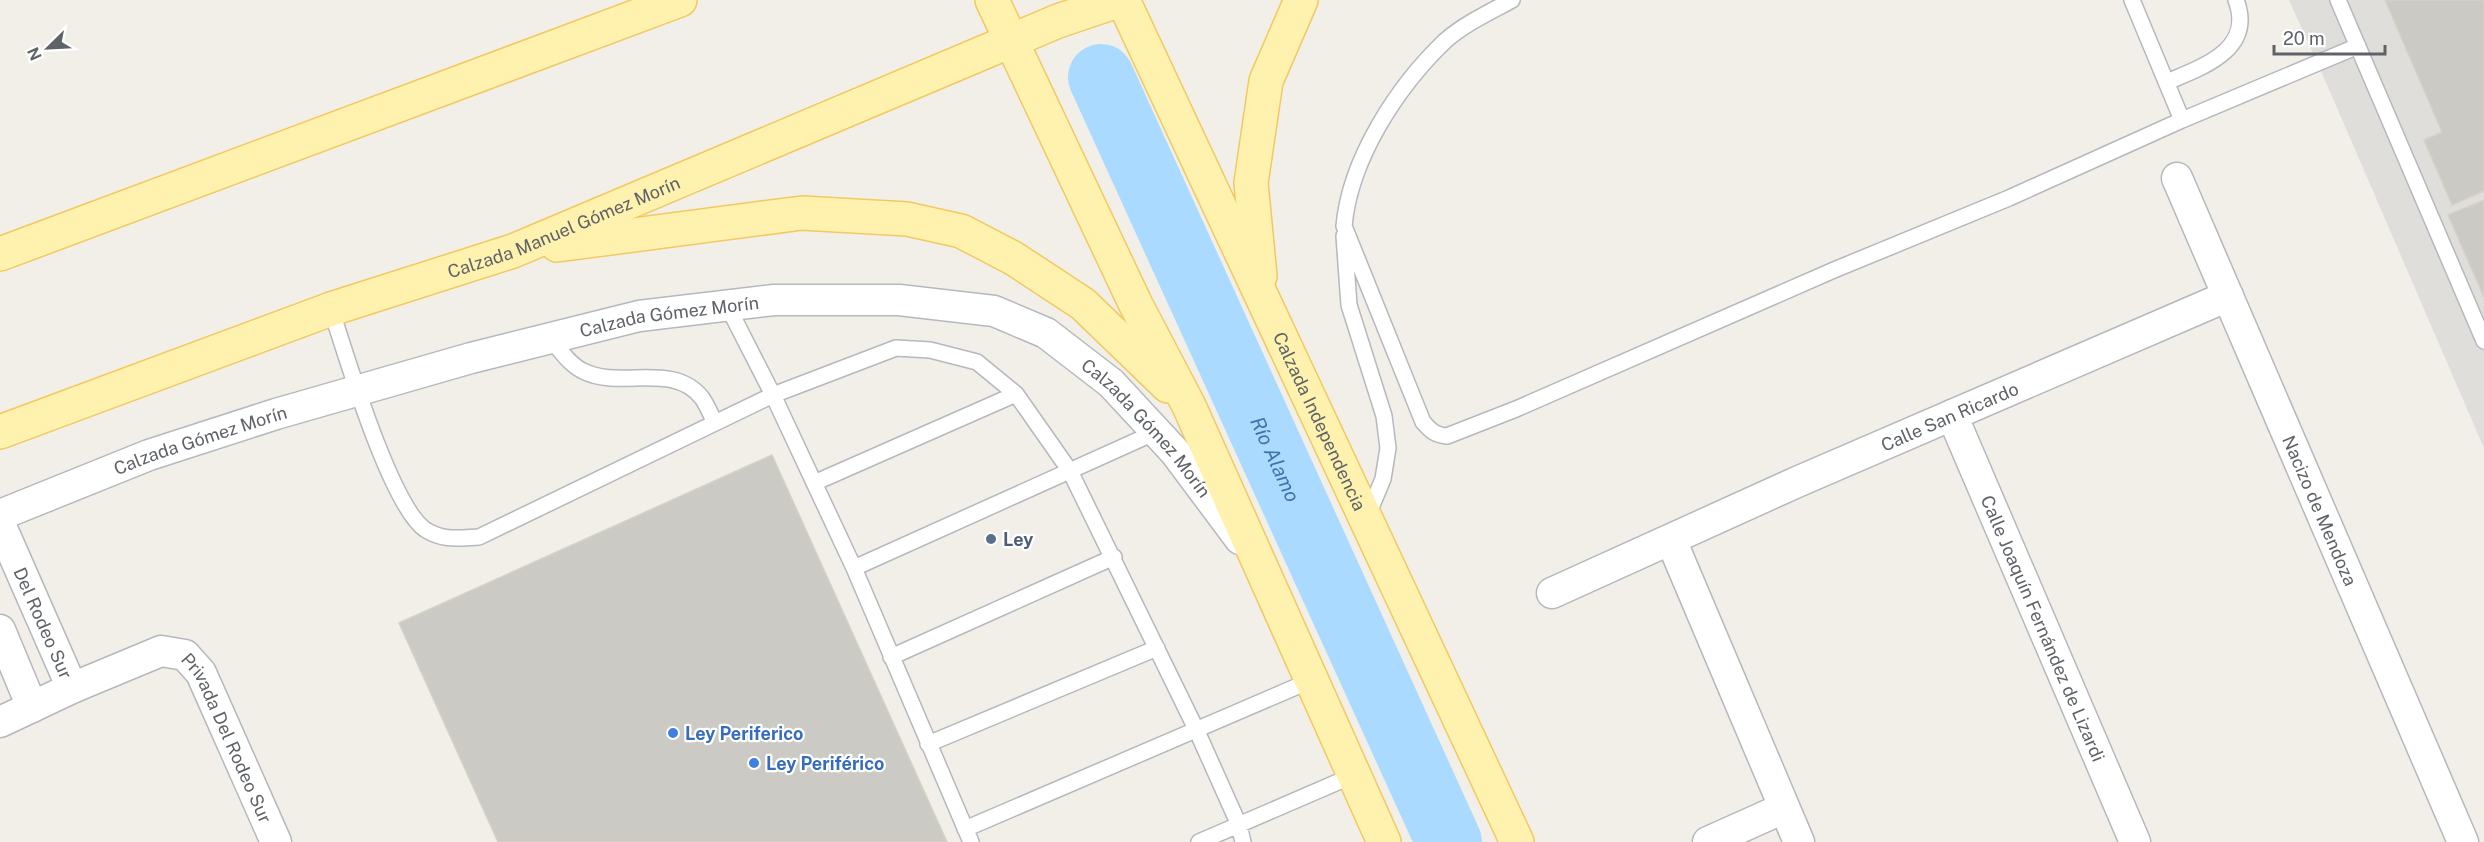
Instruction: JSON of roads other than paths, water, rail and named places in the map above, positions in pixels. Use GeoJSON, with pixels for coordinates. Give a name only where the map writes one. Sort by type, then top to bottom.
{"type":"FeatureCollection","features":[{"type":"Feature","properties":{"kind":"main road"},"geometry":{"type":"LineString","coordinates":[[0,254],[680,0]]}},
{"type":"Feature","properties":{"kind":"main road"},"geometry":{"type":"LineString","coordinates":[[993,0],[1135,303],[1189,406],[1384,842]]}},
{"type":"Feature","properties":{"kind":"main road","name":"Calzada Manuel Gómez Morín"},"geometry":{"type":"LineString","coordinates":[[0,432],[331,309],[513,251],[1058,21],[1121,0]]}},
{"type":"Feature","properties":{"kind":"main road","name":"Calzada Independencia"},"geometry":{"type":"LineString","coordinates":[[1121,0],[1517,842]]}},
{"type":"Feature","properties":{"kind":"main road"},"geometry":{"type":"LineString","coordinates":[[1263,302],[1251,183],[1266,81],[1302,0]]}},
{"type":"Feature","properties":{"kind":"main road"},"geometry":{"type":"LineString","coordinates":[[513,251],[802,213],[907,219],[961,231],[1013,258],[1083,304],[1189,406]]}},
{"type":"Feature","properties":{"kind":"street","name":"Nacizo de Mendoza"},"geometry":{"type":"LineString","coordinates":[[2177,178],[2463,842]]}},
{"type":"Feature","properties":{"kind":"street","name":"Calle San Ricardo"},"geometry":{"type":"LineString","coordinates":[[1552,593],[1952,414],[2228,296]]}},
{"type":"Feature","properties":{"kind":"street","name":"Calzada Gómez Morín"},"geometry":{"type":"LineString","coordinates":[[0,515],[149,455],[357,390],[639,316],[774,300],[899,300],[994,311],[1046,333],[1111,383],[1175,452],[1261,566]]}},
{"type":"Feature","properties":{"kind":"street","name":"Calle Joaquín Fernández de Lizardi"},"geometry":{"type":"LineString","coordinates":[[1952,414],[2135,842]]}},
{"type":"Feature","properties":{"kind":"street","name":"Del Rodeo Sur"},"geometry":{"type":"LineString","coordinates":[[0,524],[72,688]]}},
{"type":"Feature","properties":{"kind":"street"},"geometry":{"type":"LineString","coordinates":[[1671,540],[1799,842]]}},
{"type":"Feature","properties":{"kind":"street"},"geometry":{"type":"LineString","coordinates":[[0,630],[32,707]]}},
{"type":"Feature","properties":{"kind":"street","name":"Privada Del Rodeo Sur"},"geometry":{"type":"LineString","coordinates":[[0,722],[72,688],[162,651],[185,656],[201,673],[276,842]]}},
{"type":"Feature","properties":{"kind":"street"},"geometry":{"type":"LineString","coordinates":[[1708,842],[1784,808]]}},
{"type":"Feature","properties":{"kind":"lane"},"geometry":{"type":"LineString","coordinates":[[1366,520],[1383,479],[1388,448],[1384,416],[1349,306],[1344,226],[1352,182],[1391,103],[1446,40],[1512,0]]}},
{"type":"Feature","properties":{"kind":"lane"},"geometry":{"type":"LineString","coordinates":[[2132,0],[2182,120]]}},
{"type":"Feature","properties":{"kind":"lane"},"geometry":{"type":"LineString","coordinates":[[2167,82],[2208,64],[2227,51],[2236,36],[2241,13],[2235,0]]}},
{"type":"Feature","properties":{"kind":"lane"},"geometry":{"type":"LineString","coordinates":[[2338,0],[2484,341]]}},
{"type":"Feature","properties":{"kind":"lane"},"geometry":{"type":"LineString","coordinates":[[1344,226],[1423,422],[1431,432],[1447,436],[1516,409],[1834,270],[2009,198],[2182,120],[2358,46]]}},
{"type":"Feature","properties":{"kind":"lane"},"geometry":{"type":"LineString","coordinates":[[727,305],[773,395],[854,568],[968,835],[1196,729],[1312,680]]}},
{"type":"Feature","properties":{"kind":"lane"},"geometry":{"type":"LineString","coordinates":[[331,309],[357,390],[400,498],[424,528],[446,539],[478,537],[773,395],[896,348],[930,350],[977,362],[1016,394],[1070,471],[1196,729],[1239,825],[1243,842]]}},
{"type":"Feature","properties":{"kind":"lane"},"geometry":{"type":"LineString","coordinates":[[550,338],[580,370],[598,378],[669,377],[687,386],[701,398],[715,423]]}},
{"type":"Feature","properties":{"kind":"lane"},"geometry":{"type":"LineString","coordinates":[[814,483],[1016,394]]}},
{"type":"Feature","properties":{"kind":"lane"},"geometry":{"type":"LineString","coordinates":[[854,568],[1156,432]]}},
{"type":"Feature","properties":{"kind":"lane"},"geometry":{"type":"LineString","coordinates":[[891,657],[1114,557]]}},
{"type":"Feature","properties":{"kind":"lane"},"geometry":{"type":"LineString","coordinates":[[928,744],[1158,648]]}},
{"type":"Feature","properties":{"kind":"lane"},"geometry":{"type":"LineString","coordinates":[[1199,842],[1354,774]]}},
{"type":"Feature","properties":{"kind":"waterway","name":"Río Alamo"},"geometry":{"type":"LineString","coordinates":[[1101,77],[1449,842]]}},
{"type":"Feature","properties":{"kind":"place","name":"Ley"},"geometry":{"type":"Point","coordinates":[991,539]}},
{"type":"Feature","properties":{"kind":"place","name":"Ley Periferico"},"geometry":{"type":"Point","coordinates":[673,733]}},
{"type":"Feature","properties":{"kind":"place","name":"Ley Periférico"},"geometry":{"type":"Point","coordinates":[754,763]}}]}
